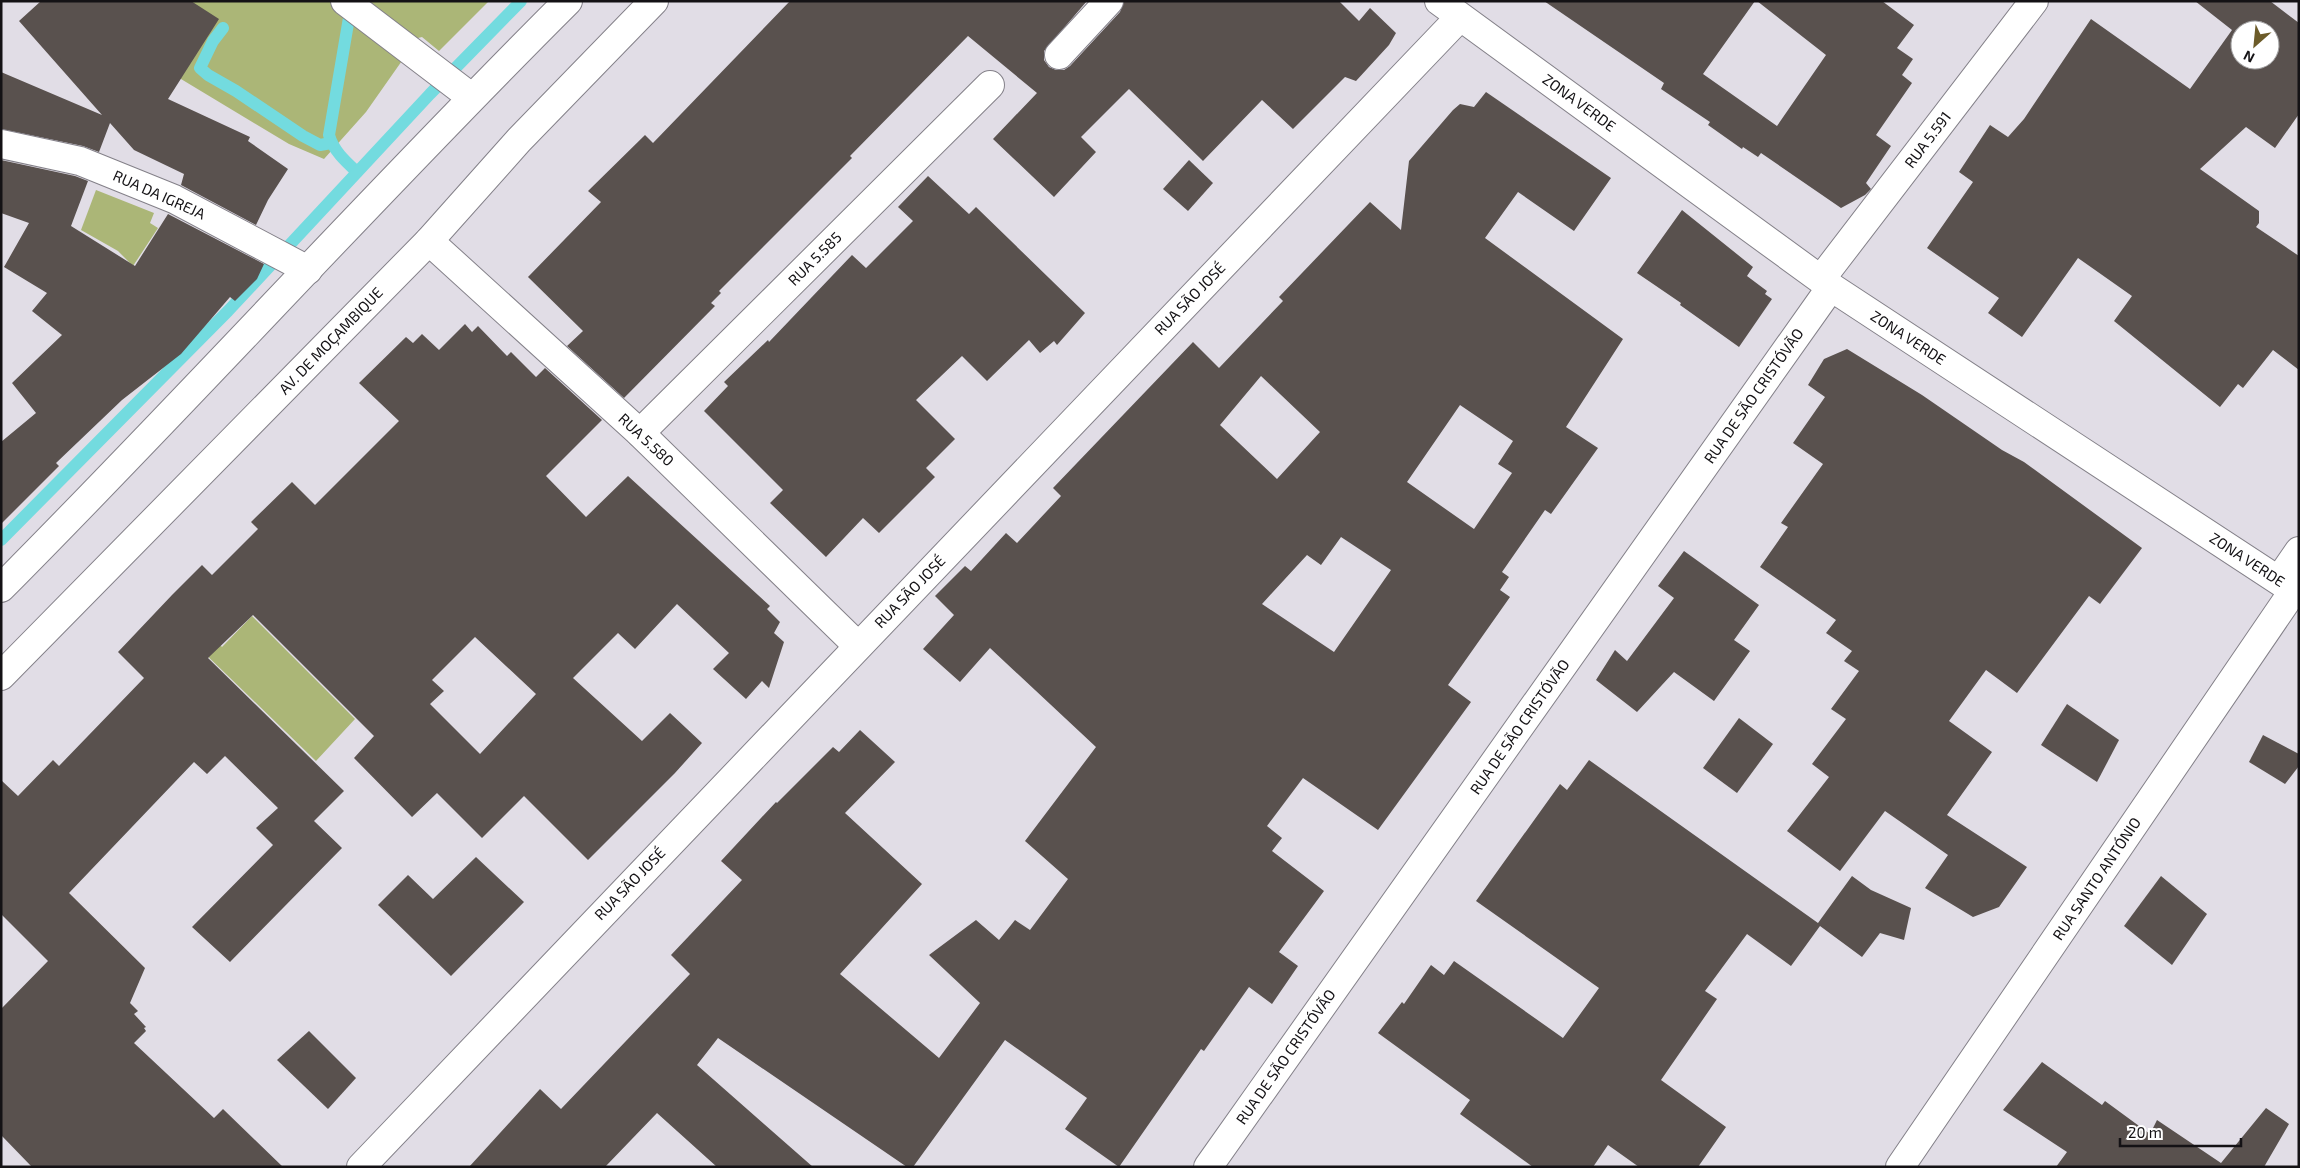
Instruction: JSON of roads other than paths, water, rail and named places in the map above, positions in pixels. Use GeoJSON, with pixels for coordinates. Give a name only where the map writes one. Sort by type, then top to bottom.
{"type":"FeatureCollection","features":[{"type":"Feature","properties":{"kind":"main road"},"geometry":{"type":"LineString","coordinates":[[345,1],[471,97]]}},
{"type":"Feature","properties":{"kind":"main road"},"geometry":{"type":"LineString","coordinates":[[1,588],[93,496],[471,97],[568,1]]}},
{"type":"Feature","properties":{"kind":"main road","name":"AV. DE MOÇAMBIQUE"},"geometry":{"type":"LineString","coordinates":[[1,676],[429,241],[519,140],[654,1]]}},
{"type":"Feature","properties":{"kind":"main road"},"geometry":{"type":"LineString","coordinates":[[1059,55],[1108,1]]}},
{"type":"Feature","properties":{"kind":"main road"},"geometry":{"type":"LineString","coordinates":[[1439,1],[1460,17]]}},
{"type":"Feature","properties":{"kind":"main road","name":"RUA 5.591"},"geometry":{"type":"LineString","coordinates":[[1826,283],[2034,1]]}},
{"type":"Feature","properties":{"kind":"main road","name":"ZONA VERDE"},"geometry":{"type":"LineString","coordinates":[[1460,17],[1826,283],[2291,588]]}},
{"type":"Feature","properties":{"kind":"main road","name":"RUA SÃO JOSÉ"},"geometry":{"type":"LineString","coordinates":[[361,1167],[1460,17]]}},
{"type":"Feature","properties":{"kind":"main road","name":"RUA 5.585"},"geometry":{"type":"LineString","coordinates":[[640,433],[990,85]]}},
{"type":"Feature","properties":{"kind":"main road","name":"RUA DA IGREJA"},"geometry":{"type":"LineString","coordinates":[[1,144],[80,161],[174,199],[308,270]]}},
{"type":"Feature","properties":{"kind":"main road","name":"RUA 5.580"},"geometry":{"type":"LineString","coordinates":[[429,241],[640,433],[858,646]]}},
{"type":"Feature","properties":{"kind":"main road","name":"RUA DE SÃO CRISTÓVÃO"},"geometry":{"type":"LineString","coordinates":[[1208,1167],[1826,283]]}},
{"type":"Feature","properties":{"kind":"main road","name":"RUA SANTO ANTÓNIO"},"geometry":{"type":"LineString","coordinates":[[1900,1167],[2291,588],[2299,551]]}},
{"type":"Feature","properties":{"kind":"waterway"},"geometry":{"type":"LineString","coordinates":[[1,540],[228,311],[430,94],[521,1]]}},
{"type":"Feature","properties":{"kind":"waterway"},"geometry":{"type":"LineString","coordinates":[[351,6],[329,135],[336,150],[357,172]]}},
{"type":"Feature","properties":{"kind":"waterway"},"geometry":{"type":"LineString","coordinates":[[223,28],[213,41],[200,68],[303,136],[320,145],[331,143]]}}]}
